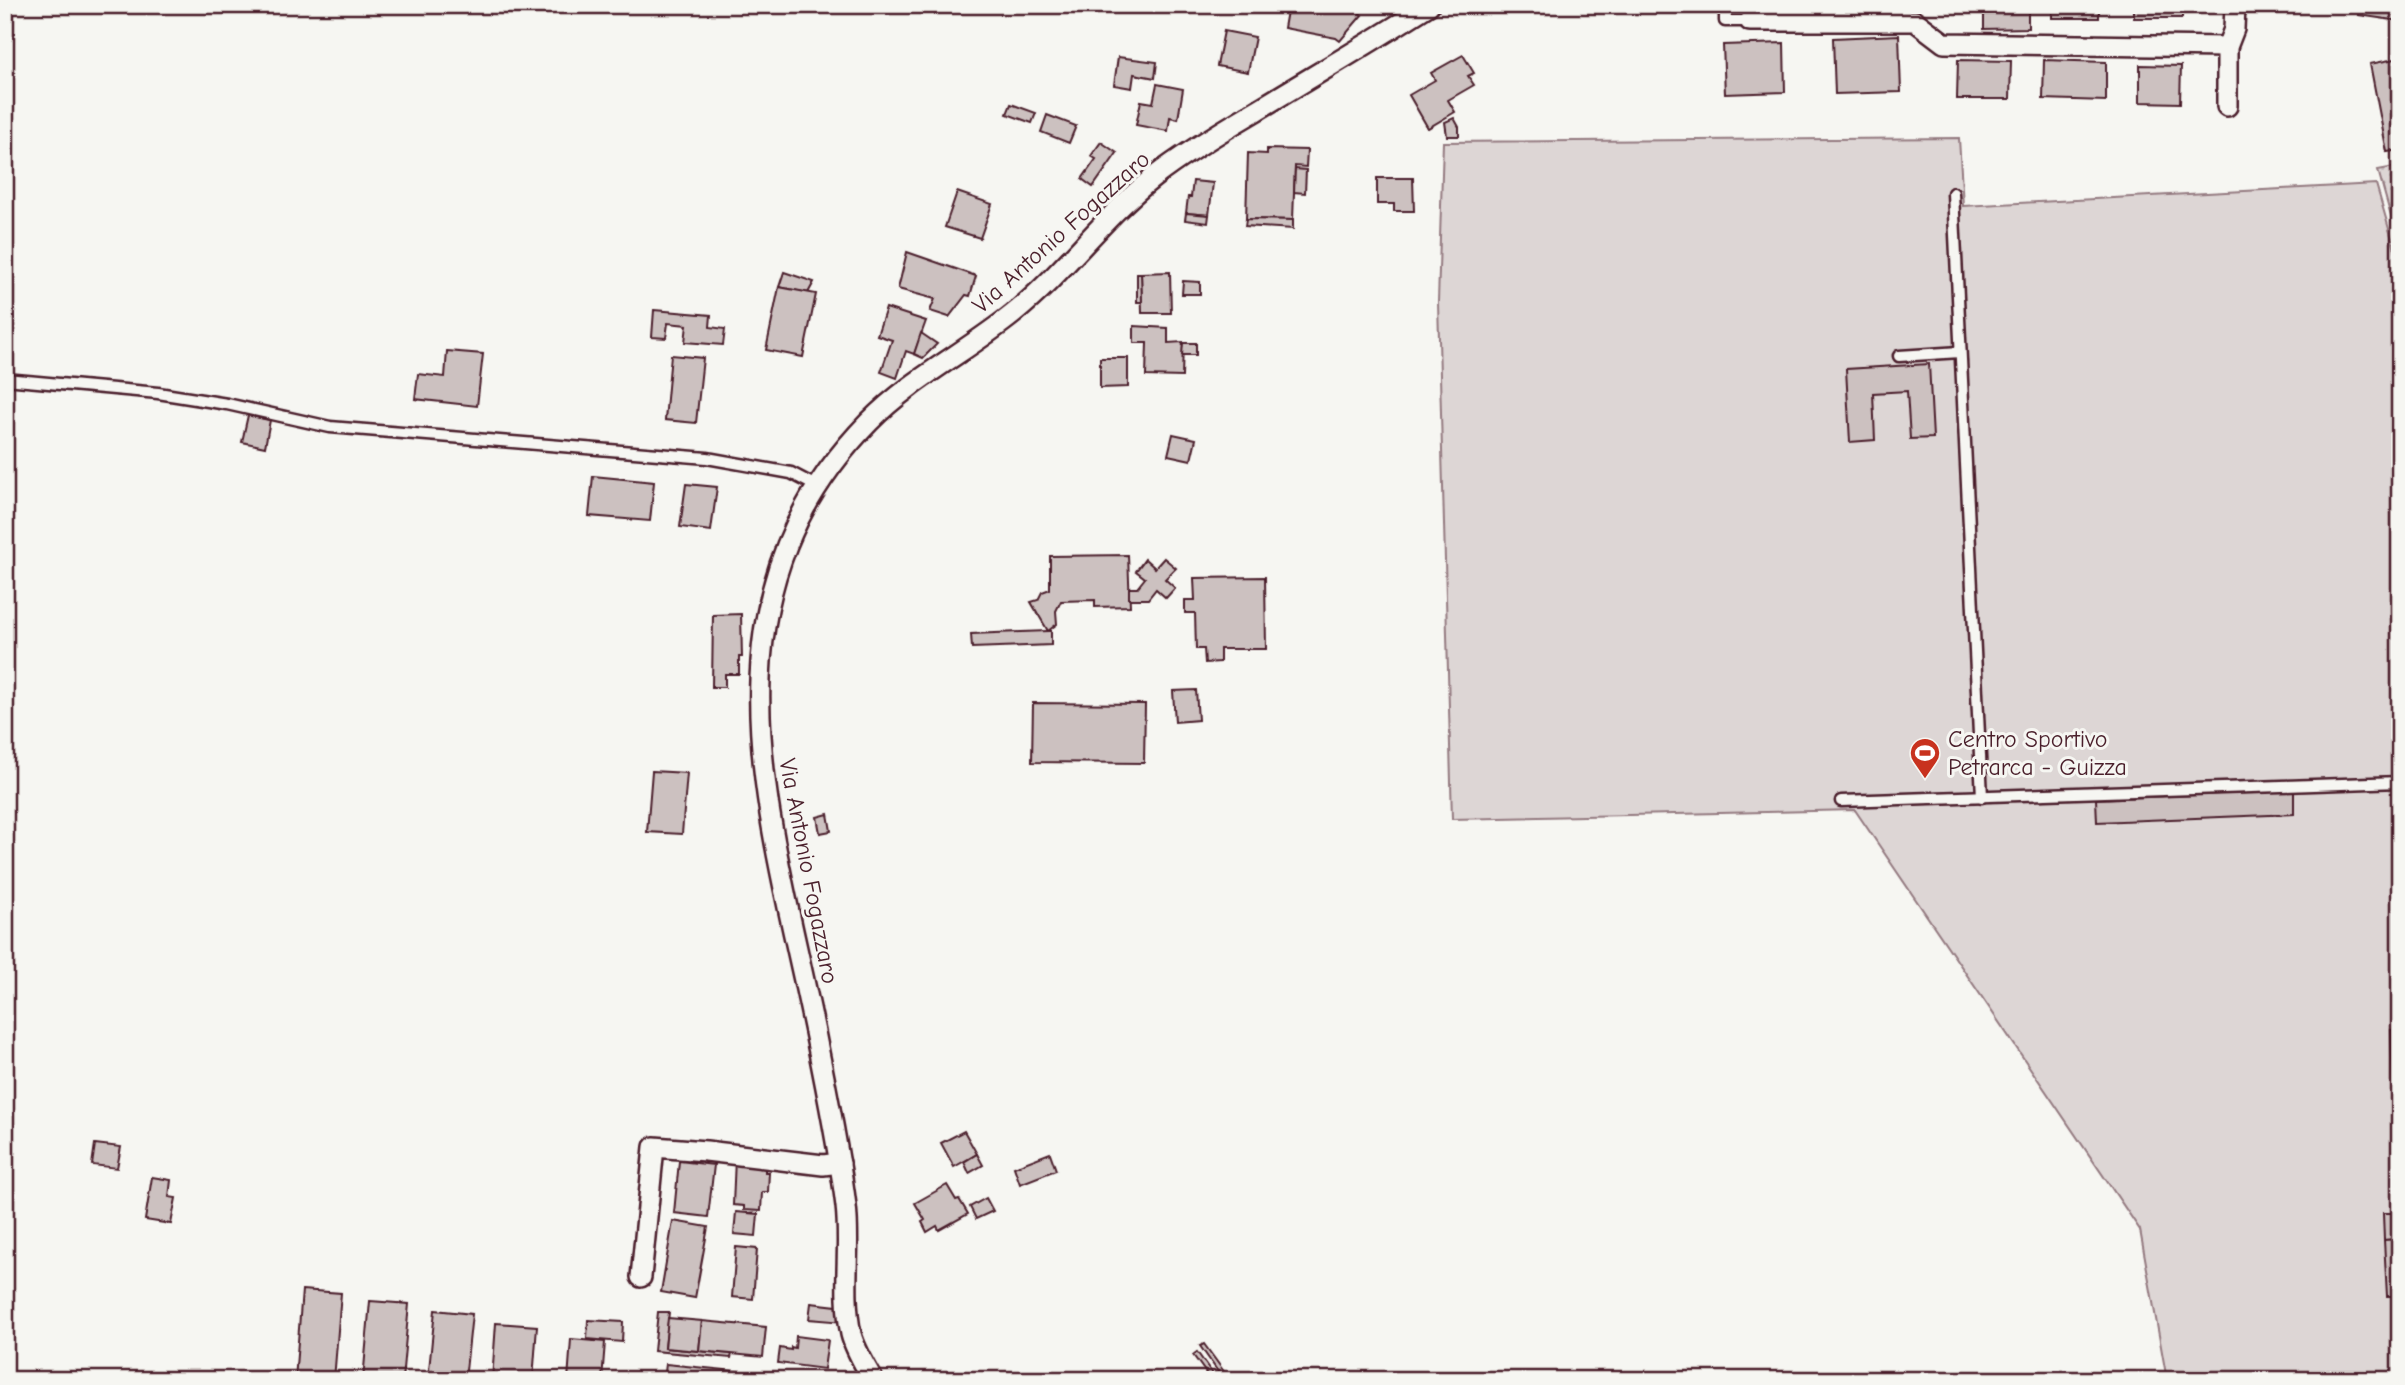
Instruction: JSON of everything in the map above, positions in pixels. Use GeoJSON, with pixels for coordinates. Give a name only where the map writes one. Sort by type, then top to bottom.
{"type":"FeatureCollection","features":[{"type":"Feature","properties":{"kind":"street","name":"Via Antonio Fogazzaro"},"geometry":{"type":"LineString","coordinates":[[873,1380],[852,1336],[848,1310],[847,1212],[840,1163],[770,825],[760,734],[760,664],[767,611],[785,554],[816,486],[851,442],[890,403],[1013,314],[1118,208],[1155,176],[1219,133],[1429,5]]}},
{"type":"Feature","properties":{"kind":"street"},"geometry":{"type":"LineString","coordinates":[[2227,106],[2227,47],[2234,29],[2235,5]]}},
{"type":"Feature","properties":{"kind":"street"},"geometry":{"type":"LineString","coordinates":[[1750,21],[1915,21],[1944,43],[2227,47]]}},
{"type":"Feature","properties":{"kind":"street"},"geometry":{"type":"LineString","coordinates":[[641,1278],[654,1147],[823,1165],[840,1163]]}},
{"type":"Feature","properties":{"kind":"lane"},"geometry":{"type":"LineString","coordinates":[[1725,5],[1725,21],[1750,21]]}},
{"type":"Feature","properties":{"kind":"lane"},"geometry":{"type":"LineString","coordinates":[[1953,193],[1982,797]]}},
{"type":"Feature","properties":{"kind":"lane"},"geometry":{"type":"LineString","coordinates":[[1899,356],[1960,352]]}},
{"type":"Feature","properties":{"kind":"lane"},"geometry":{"type":"LineString","coordinates":[[5,379],[158,393],[227,404],[330,426],[707,458],[790,473],[816,486]]}},
{"type":"Feature","properties":{"kind":"lane"},"geometry":{"type":"LineString","coordinates":[[1841,801],[2400,782]]}},
{"type":"Feature","properties":{"kind":"shaded area","name":"Centro Sportivo Petrarca - Guizza"},"geometry":{"type":"Polygon","coordinates":[[[1959,138],[1963,206],[2376,184],[2400,267],[2400,1380],[2167,1380],[2140,1230],[1855,810],[1452,819],[1438,302],[1443,142],[1959,138]]]}},
{"type":"Feature","properties":{"kind":"shaded area"},"geometry":{"type":"Polygon","coordinates":[[[2400,166],[2400,249],[2378,170],[2400,166]]]}},
{"type":"Feature","properties":{"kind":"building"},"geometry":{"type":"Polygon","coordinates":[[[1288,5],[1321,5],[1346,10],[1351,5],[1362,15],[1340,41],[1284,28],[1288,5]]]}},
{"type":"Feature","properties":{"kind":"building"},"geometry":{"type":"Polygon","coordinates":[[[1984,5],[2028,5],[2028,28],[1984,29],[1984,5]]]}},
{"type":"Feature","properties":{"kind":"building"},"geometry":{"type":"Polygon","coordinates":[[[2052,5],[2099,5],[2099,18],[2052,18],[2052,5]]]}},
{"type":"Feature","properties":{"kind":"building"},"geometry":{"type":"Polygon","coordinates":[[[2134,5],[2182,5],[2182,18],[2134,18],[2134,5]]]}},
{"type":"Feature","properties":{"kind":"building"},"geometry":{"type":"Polygon","coordinates":[[[2360,5],[2400,5],[2400,21],[2358,15],[2360,5]]]}},
{"type":"Feature","properties":{"kind":"building"},"geometry":{"type":"Polygon","coordinates":[[[1224,31],[1255,37],[1248,72],[1217,66],[1224,31]]]}},
{"type":"Feature","properties":{"kind":"building"},"geometry":{"type":"Polygon","coordinates":[[[1899,35],[1901,92],[1835,94],[1833,38],[1899,35]]]}},
{"type":"Feature","properties":{"kind":"building"},"geometry":{"type":"Polygon","coordinates":[[[1784,43],[1785,92],[1725,94],[1723,45],[1784,43]]]}},
{"type":"Feature","properties":{"kind":"building"},"geometry":{"type":"Polygon","coordinates":[[[1463,55],[1474,73],[1468,76],[1474,85],[1448,100],[1455,112],[1428,128],[1409,95],[1435,80],[1431,73],[1463,55]]]}},
{"type":"Feature","properties":{"kind":"building"},"geometry":{"type":"Polygon","coordinates":[[[1118,57],[1157,62],[1155,78],[1134,74],[1132,88],[1114,85],[1118,57]]]}},
{"type":"Feature","properties":{"kind":"building"},"geometry":{"type":"Polygon","coordinates":[[[2400,58],[2400,150],[2387,152],[2370,64],[2400,58]]]}},
{"type":"Feature","properties":{"kind":"building"},"geometry":{"type":"Polygon","coordinates":[[[1958,60],[2011,61],[2010,99],[1957,99],[1958,60]]]}},
{"type":"Feature","properties":{"kind":"building"},"geometry":{"type":"Polygon","coordinates":[[[2044,60],[2106,62],[2106,101],[2043,99],[2044,60]]]}},
{"type":"Feature","properties":{"kind":"building"},"geometry":{"type":"Polygon","coordinates":[[[2140,65],[2181,66],[2180,103],[2140,102],[2140,65]]]}},
{"type":"Feature","properties":{"kind":"building"},"geometry":{"type":"Polygon","coordinates":[[[1157,84],[1183,89],[1178,119],[1170,117],[1168,131],[1136,125],[1141,101],[1153,103],[1157,84]]]}},
{"type":"Feature","properties":{"kind":"building"},"geometry":{"type":"Polygon","coordinates":[[[1011,104],[1036,113],[1032,123],[1007,114],[1011,104]]]}},
{"type":"Feature","properties":{"kind":"building"},"geometry":{"type":"Polygon","coordinates":[[[1047,115],[1076,126],[1069,143],[1041,132],[1047,115]]]}},
{"type":"Feature","properties":{"kind":"building"},"geometry":{"type":"Polygon","coordinates":[[[1454,118],[1459,127],[1459,136],[1447,136],[1445,122],[1454,118]]]}},
{"type":"Feature","properties":{"kind":"building"},"geometry":{"type":"Polygon","coordinates":[[[1101,142],[1117,153],[1093,187],[1082,179],[1096,159],[1091,156],[1101,142]]]}},
{"type":"Feature","properties":{"kind":"building"},"geometry":{"type":"Polygon","coordinates":[[[1267,149],[1307,150],[1306,167],[1295,166],[1293,220],[1246,219],[1248,153],[1267,154],[1267,149]]]}},
{"type":"Feature","properties":{"kind":"building"},"geometry":{"type":"Polygon","coordinates":[[[1295,169],[1306,170],[1305,193],[1294,192],[1295,169]]]}},
{"type":"Feature","properties":{"kind":"building"},"geometry":{"type":"Polygon","coordinates":[[[1377,178],[1413,178],[1414,211],[1394,211],[1394,204],[1377,204],[1377,178]]]}},
{"type":"Feature","properties":{"kind":"building"},"geometry":{"type":"Polygon","coordinates":[[[1193,181],[1213,183],[1209,215],[1186,213],[1193,181]]]}},
{"type":"Feature","properties":{"kind":"building"},"geometry":{"type":"Polygon","coordinates":[[[957,192],[992,204],[980,238],[945,227],[957,192]]]}},
{"type":"Feature","properties":{"kind":"building"},"geometry":{"type":"Polygon","coordinates":[[[1186,213],[1209,215],[1208,223],[1185,220],[1186,213]]]}},
{"type":"Feature","properties":{"kind":"building"},"geometry":{"type":"Polygon","coordinates":[[[1246,219],[1293,220],[1293,229],[1245,226],[1246,219]]]}},
{"type":"Feature","properties":{"kind":"building"},"geometry":{"type":"Polygon","coordinates":[[[907,252],[976,276],[970,296],[966,295],[949,317],[930,311],[935,299],[898,289],[907,252]]]}},
{"type":"Feature","properties":{"kind":"building"},"geometry":{"type":"Polygon","coordinates":[[[784,272],[814,282],[808,293],[779,287],[784,272]]]}},
{"type":"Feature","properties":{"kind":"building"},"geometry":{"type":"Polygon","coordinates":[[[1170,272],[1171,313],[1142,313],[1141,273],[1170,272]]]}},
{"type":"Feature","properties":{"kind":"building"},"geometry":{"type":"Polygon","coordinates":[[[1137,273],[1141,273],[1142,302],[1137,302],[1137,273]]]}},
{"type":"Feature","properties":{"kind":"building"},"geometry":{"type":"Polygon","coordinates":[[[1183,281],[1200,282],[1200,294],[1182,294],[1183,281]]]}},
{"type":"Feature","properties":{"kind":"building"},"geometry":{"type":"Polygon","coordinates":[[[779,287],[816,294],[803,357],[766,350],[779,287]]]}},
{"type":"Feature","properties":{"kind":"building"},"geometry":{"type":"Polygon","coordinates":[[[886,308],[926,321],[914,354],[906,351],[897,378],[881,372],[892,340],[877,335],[886,308]]]}},
{"type":"Feature","properties":{"kind":"building"},"geometry":{"type":"Polygon","coordinates":[[[654,310],[711,315],[710,327],[725,329],[723,345],[685,342],[687,325],[668,323],[666,338],[652,337],[654,310]]]}},
{"type":"Feature","properties":{"kind":"building"},"geometry":{"type":"Polygon","coordinates":[[[1134,326],[1168,328],[1168,343],[1183,342],[1182,377],[1146,376],[1147,343],[1134,343],[1134,326]]]}},
{"type":"Feature","properties":{"kind":"building"},"geometry":{"type":"Polygon","coordinates":[[[921,333],[937,344],[923,358],[914,354],[921,333]]]}},
{"type":"Feature","properties":{"kind":"building"},"geometry":{"type":"Polygon","coordinates":[[[1183,343],[1196,343],[1196,355],[1182,355],[1183,343]]]}},
{"type":"Feature","properties":{"kind":"building"},"geometry":{"type":"Polygon","coordinates":[[[447,351],[483,354],[477,406],[415,399],[418,374],[445,377],[447,351]]]}},
{"type":"Feature","properties":{"kind":"building"},"geometry":{"type":"Polygon","coordinates":[[[671,355],[703,358],[696,423],[665,420],[671,355]]]}},
{"type":"Feature","properties":{"kind":"building"},"geometry":{"type":"Polygon","coordinates":[[[1100,358],[1128,358],[1128,387],[1100,388],[1100,358]]]}},
{"type":"Feature","properties":{"kind":"building"},"geometry":{"type":"Polygon","coordinates":[[[1929,364],[1933,438],[1910,439],[1907,391],[1873,393],[1875,440],[1850,442],[1846,369],[1929,364]]]}},
{"type":"Feature","properties":{"kind":"building"},"geometry":{"type":"Polygon","coordinates":[[[248,415],[270,420],[265,447],[242,442],[248,415]]]}},
{"type":"Feature","properties":{"kind":"building"},"geometry":{"type":"Polygon","coordinates":[[[1173,434],[1196,439],[1191,460],[1168,455],[1173,434]]]}},
{"type":"Feature","properties":{"kind":"building"},"geometry":{"type":"Polygon","coordinates":[[[593,476],[654,482],[650,521],[589,516],[593,476]]]}},
{"type":"Feature","properties":{"kind":"building"},"geometry":{"type":"Polygon","coordinates":[[[686,484],[717,487],[711,531],[680,527],[686,484]]]}},
{"type":"Feature","properties":{"kind":"building"},"geometry":{"type":"Polygon","coordinates":[[[1128,555],[1130,606],[1095,607],[1095,600],[1061,601],[1056,611],[1057,624],[1048,631],[1031,602],[1038,600],[1042,592],[1050,589],[1050,556],[1128,555]]]}},
{"type":"Feature","properties":{"kind":"building"},"geometry":{"type":"Polygon","coordinates":[[[1164,558],[1176,568],[1165,579],[1175,588],[1166,598],[1156,589],[1148,599],[1129,599],[1129,588],[1137,588],[1145,578],[1136,571],[1145,559],[1155,568],[1164,558]]]}},
{"type":"Feature","properties":{"kind":"building"},"geometry":{"type":"Polygon","coordinates":[[[1265,577],[1266,649],[1220,649],[1220,662],[1205,663],[1204,649],[1196,649],[1195,613],[1185,613],[1185,600],[1195,600],[1194,578],[1265,577]]]}},
{"type":"Feature","properties":{"kind":"building"},"geometry":{"type":"Polygon","coordinates":[[[741,614],[742,657],[739,657],[739,674],[725,674],[725,687],[712,687],[713,615],[741,614]]]}},
{"type":"Feature","properties":{"kind":"building"},"geometry":{"type":"Polygon","coordinates":[[[1051,631],[1051,645],[972,648],[971,634],[1051,631]]]}},
{"type":"Feature","properties":{"kind":"building"},"geometry":{"type":"Polygon","coordinates":[[[1196,690],[1198,720],[1175,722],[1173,691],[1196,690]]]}},
{"type":"Feature","properties":{"kind":"building"},"geometry":{"type":"Polygon","coordinates":[[[1033,703],[1145,704],[1144,763],[1032,762],[1033,703]]]}},
{"type":"Feature","properties":{"kind":"building"},"geometry":{"type":"Polygon","coordinates":[[[652,771],[687,773],[682,834],[647,832],[652,771]]]}},
{"type":"Feature","properties":{"kind":"building"},"geometry":{"type":"Polygon","coordinates":[[[2294,791],[2294,814],[2097,822],[2096,799],[2294,791]]]}},
{"type":"Feature","properties":{"kind":"building"},"geometry":{"type":"Polygon","coordinates":[[[828,814],[831,831],[820,833],[817,817],[828,814]]]}},
{"type":"Feature","properties":{"kind":"building"},"geometry":{"type":"Polygon","coordinates":[[[2400,1029],[2400,1086],[2393,1086],[2391,1030],[2400,1029]]]}},
{"type":"Feature","properties":{"kind":"building"},"geometry":{"type":"Polygon","coordinates":[[[964,1131],[977,1154],[954,1167],[941,1143],[964,1131]]]}},
{"type":"Feature","properties":{"kind":"building"},"geometry":{"type":"Polygon","coordinates":[[[95,1144],[121,1147],[117,1168],[92,1165],[95,1144]]]}},
{"type":"Feature","properties":{"kind":"building"},"geometry":{"type":"Polygon","coordinates":[[[1050,1153],[1056,1170],[1020,1184],[1014,1167],[1050,1153]]]}},
{"type":"Feature","properties":{"kind":"building"},"geometry":{"type":"Polygon","coordinates":[[[977,1154],[983,1165],[969,1173],[964,1162],[977,1154]]]}},
{"type":"Feature","properties":{"kind":"building"},"geometry":{"type":"Polygon","coordinates":[[[735,1158],[765,1159],[765,1172],[769,1172],[768,1192],[762,1192],[761,1211],[744,1210],[744,1206],[733,1205],[735,1158]]]}},
{"type":"Feature","properties":{"kind":"building"},"geometry":{"type":"Polygon","coordinates":[[[679,1161],[714,1165],[708,1217],[674,1213],[679,1161]]]}},
{"type":"Feature","properties":{"kind":"building"},"geometry":{"type":"Polygon","coordinates":[[[152,1177],[171,1180],[169,1197],[176,1198],[171,1224],[145,1220],[152,1177]]]}},
{"type":"Feature","properties":{"kind":"building"},"geometry":{"type":"Polygon","coordinates":[[[947,1185],[968,1214],[939,1230],[937,1226],[927,1232],[922,1222],[925,1220],[915,1203],[947,1185]]]}},
{"type":"Feature","properties":{"kind":"building"},"geometry":{"type":"Polygon","coordinates":[[[986,1198],[993,1211],[976,1219],[970,1207],[986,1198]]]}},
{"type":"Feature","properties":{"kind":"building"},"geometry":{"type":"Polygon","coordinates":[[[736,1212],[758,1214],[756,1236],[734,1234],[736,1212]]]}},
{"type":"Feature","properties":{"kind":"building"},"geometry":{"type":"Polygon","coordinates":[[[2383,1213],[2400,1213],[2400,1239],[2384,1240],[2383,1213]]]}},
{"type":"Feature","properties":{"kind":"building"},"geometry":{"type":"Polygon","coordinates":[[[673,1221],[708,1227],[695,1298],[661,1292],[673,1221]]]}},
{"type":"Feature","properties":{"kind":"building"},"geometry":{"type":"Polygon","coordinates":[[[2400,1239],[2400,1296],[2387,1296],[2384,1240],[2400,1239]]]}},
{"type":"Feature","properties":{"kind":"building"},"geometry":{"type":"Polygon","coordinates":[[[736,1247],[757,1249],[753,1299],[732,1297],[736,1247]]]}},
{"type":"Feature","properties":{"kind":"building"},"geometry":{"type":"Polygon","coordinates":[[[302,1290],[341,1293],[334,1380],[295,1380],[302,1290]]]}},
{"type":"Feature","properties":{"kind":"building"},"geometry":{"type":"Polygon","coordinates":[[[370,1301],[409,1304],[402,1380],[363,1380],[370,1301]]]}},
{"type":"Feature","properties":{"kind":"building"},"geometry":{"type":"Polygon","coordinates":[[[811,1303],[845,1307],[844,1322],[809,1319],[811,1303]]]}},
{"type":"Feature","properties":{"kind":"building"},"geometry":{"type":"Polygon","coordinates":[[[435,1310],[472,1314],[465,1380],[428,1380],[435,1310]]]}},
{"type":"Feature","properties":{"kind":"building"},"geometry":{"type":"Polygon","coordinates":[[[658,1312],[669,1312],[665,1348],[732,1354],[731,1358],[654,1351],[658,1312]]]}},
{"type":"Feature","properties":{"kind":"building"},"geometry":{"type":"Polygon","coordinates":[[[668,1318],[702,1321],[699,1351],[665,1348],[668,1318]]]}},
{"type":"Feature","properties":{"kind":"building"},"geometry":{"type":"Polygon","coordinates":[[[588,1320],[623,1322],[622,1342],[587,1339],[588,1320]]]}},
{"type":"Feature","properties":{"kind":"building"},"geometry":{"type":"Polygon","coordinates":[[[702,1321],[766,1327],[763,1357],[699,1351],[702,1321]]]}},
{"type":"Feature","properties":{"kind":"building"},"geometry":{"type":"Polygon","coordinates":[[[496,1323],[537,1326],[533,1380],[492,1380],[496,1323]]]}},
{"type":"Feature","properties":{"kind":"building"},"geometry":{"type":"Polygon","coordinates":[[[796,1336],[828,1340],[824,1369],[778,1363],[780,1348],[795,1348],[796,1336]]]}},
{"type":"Feature","properties":{"kind":"building"},"geometry":{"type":"Polygon","coordinates":[[[571,1339],[605,1342],[602,1380],[568,1380],[571,1339]]]}},
{"type":"Feature","properties":{"kind":"building"},"geometry":{"type":"Polygon","coordinates":[[[1204,1344],[1225,1373],[1221,1376],[1200,1346],[1204,1344]]]}},
{"type":"Feature","properties":{"kind":"building"},"geometry":{"type":"Polygon","coordinates":[[[1197,1352],[1217,1380],[1211,1380],[1193,1355],[1197,1352]]]}},
{"type":"Feature","properties":{"kind":"building"},"geometry":{"type":"Polygon","coordinates":[[[666,1364],[794,1377],[794,1380],[664,1380],[666,1364]]]}},
{"type":"Feature","properties":{"kind":"place","name":"Centro Sportivo Petrarca - Guizza"},"geometry":{"type":"Point","coordinates":[1925,780]}}]}
